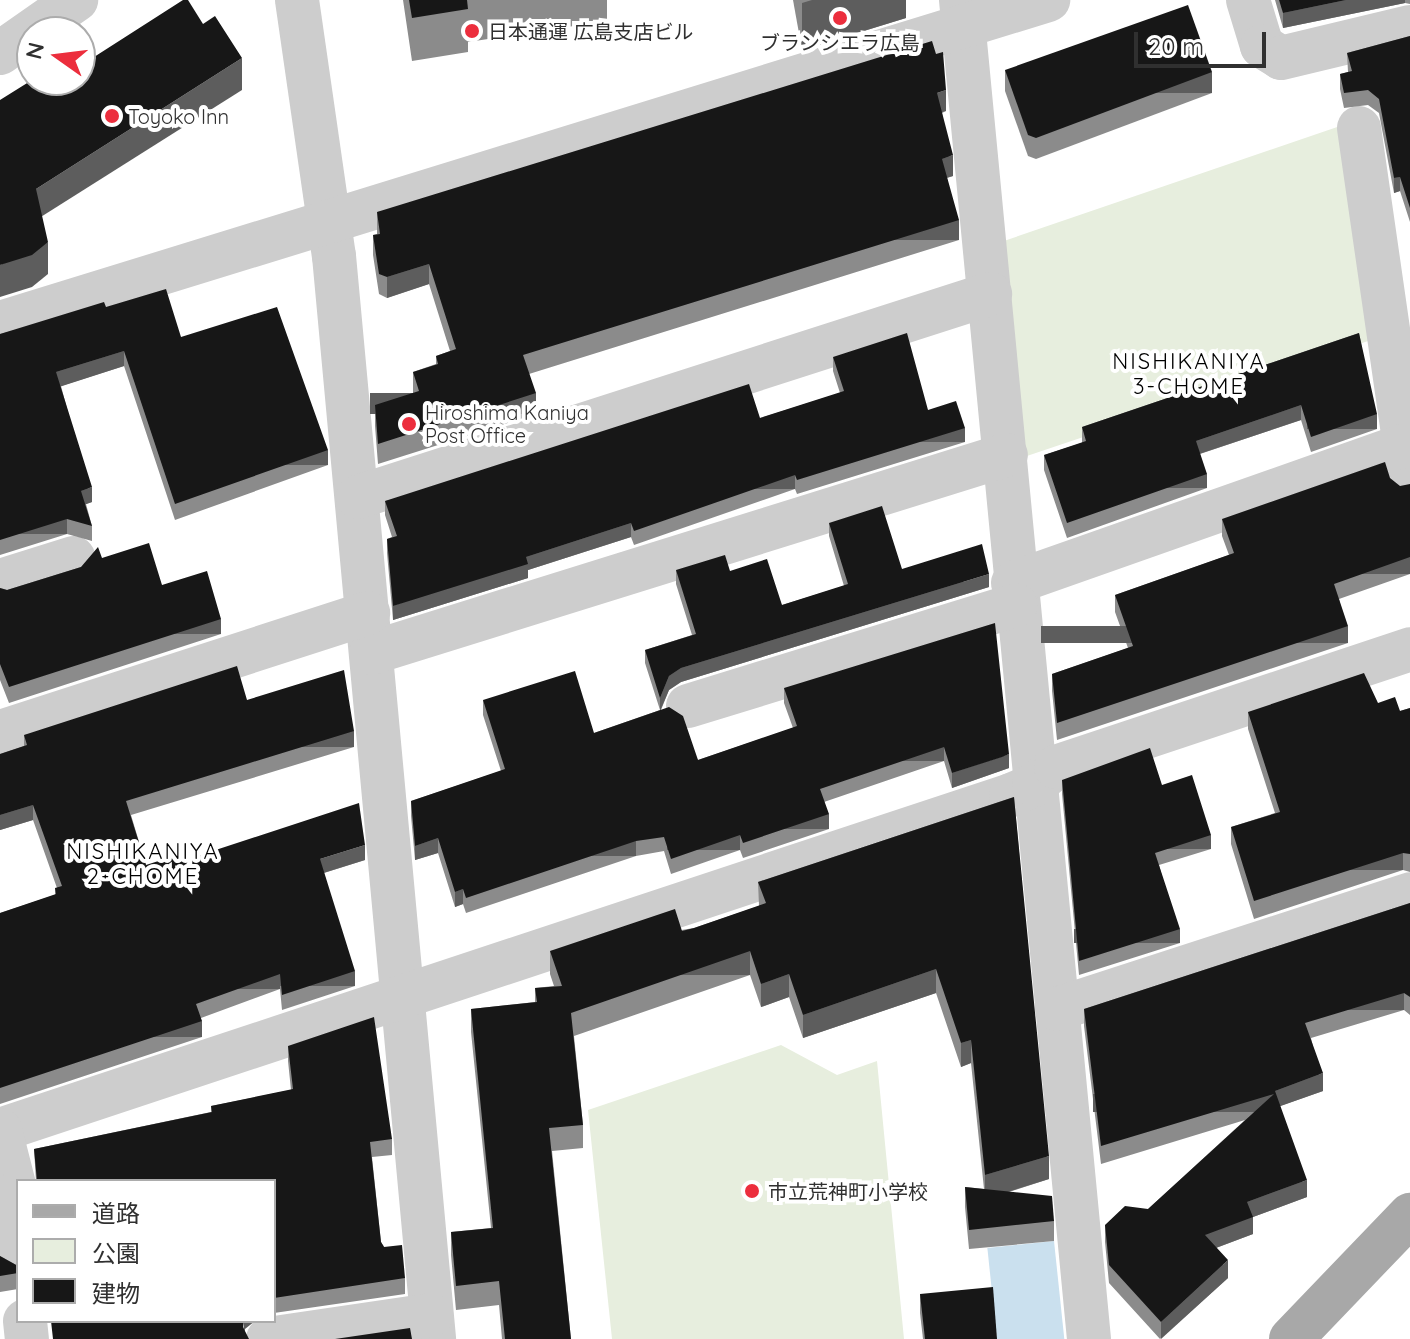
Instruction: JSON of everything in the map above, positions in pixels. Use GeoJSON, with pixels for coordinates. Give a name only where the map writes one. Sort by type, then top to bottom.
{"type":"FeatureCollection","features":[{"type":"Feature","properties":{"kind":"main road"},"geometry":{"type":"LineString","coordinates":[[1291,1339],[1410,1215]]}},
{"type":"Feature","properties":{"kind":"street"},"geometry":{"type":"LineString","coordinates":[[0,53],[76,0]]}},
{"type":"Feature","properties":{"kind":"street"},"geometry":{"type":"LineString","coordinates":[[268,1339],[432,1327],[358,497],[327,223],[297,0]]}},
{"type":"Feature","properties":{"kind":"street"},"geometry":{"type":"LineString","coordinates":[[0,323],[327,223],[963,12],[1048,0]]}},
{"type":"Feature","properties":{"kind":"street"},"geometry":{"type":"LineString","coordinates":[[1248,0],[1262,46],[1281,58],[1410,27]]}},
{"type":"Feature","properties":{"kind":"street"},"geometry":{"type":"LineString","coordinates":[[963,12],[1006,455],[1015,594],[1089,1339]]}},
{"type":"Feature","properties":{"kind":"street"},"geometry":{"type":"LineString","coordinates":[[688,706],[1407,463],[1359,128]]}},
{"type":"Feature","properties":{"kind":"street"},"geometry":{"type":"LineString","coordinates":[[358,497],[990,294]]}},
{"type":"Feature","properties":{"kind":"street"},"geometry":{"type":"LineString","coordinates":[[0,732],[370,633],[1006,455]]}},
{"type":"Feature","properties":{"kind":"street"},"geometry":{"type":"LineString","coordinates":[[0,581],[74,558]]}},
{"type":"Feature","properties":{"kind":"street"},"geometry":{"type":"LineString","coordinates":[[16,1193],[0,1130],[1034,785],[1056,767],[1410,649]]}},
{"type":"Feature","properties":{"kind":"street"},"geometry":{"type":"LineString","coordinates":[[1057,1009],[1410,894]]}},
{"type":"Feature","properties":{"kind":"green space"},"geometry":{"type":"Polygon","coordinates":[[[1346,124],[1377,338],[1018,459],[998,243],[1346,124]]]}},
{"type":"Feature","properties":{"kind":"green space"},"geometry":{"type":"Polygon","coordinates":[[[781,1045],[837,1075],[877,1061],[904,1339],[612,1339],[588,1110],[781,1045]]]}},
{"type":"Feature","properties":{"kind":"water"},"geometry":{"type":"Polygon","coordinates":[[[1054,1241],[1064,1339],[997,1339],[987,1248],[1054,1241]]]}},
{"type":"Feature","properties":{"kind":"building"},"geometry":{"type":"Polygon","coordinates":[[[183,0],[188,0],[203,24],[215,16],[242,58],[36,189],[48,242],[32,255],[0,265],[0,100],[16,90],[16,96],[96,96],[96,56],[183,0]]]}},
{"type":"Feature","properties":{"kind":"building"},"geometry":{"type":"Polygon","coordinates":[[[409,0],[467,0],[468,9],[412,18],[409,0]]]}},
{"type":"Feature","properties":{"kind":"building"},"geometry":{"type":"Polygon","coordinates":[[[1279,0],[1346,0],[1283,13],[1279,0]]]}},
{"type":"Feature","properties":{"kind":"building"},"geometry":{"type":"Polygon","coordinates":[[[1188,5],[1212,72],[1036,138],[1028,135],[1005,70],[1188,5]]]}},
{"type":"Feature","properties":{"kind":"building"},"geometry":{"type":"Polygon","coordinates":[[[1410,36],[1410,208],[1400,177],[1394,178],[1379,99],[1368,90],[1344,93],[1340,74],[1352,71],[1347,53],[1410,36]]]}},
{"type":"Feature","properties":{"kind":"building"},"geometry":{"type":"Polygon","coordinates":[[[932,41],[936,54],[943,52],[946,90],[937,93],[953,155],[942,159],[959,220],[523,355],[536,393],[378,444],[375,405],[419,391],[413,372],[438,364],[436,356],[456,349],[429,264],[387,277],[379,274],[373,235],[380,234],[377,212],[932,41]]]}},
{"type":"Feature","properties":{"kind":"building"},"geometry":{"type":"Polygon","coordinates":[[[166,289],[181,337],[277,307],[328,450],[175,504],[124,351],[56,372],[92,487],[81,491],[92,526],[67,519],[0,540],[0,334],[104,302],[106,307],[166,289]]]}},
{"type":"Feature","properties":{"kind":"building"},"geometry":{"type":"Polygon","coordinates":[[[907,333],[928,410],[956,401],[965,428],[797,480],[795,475],[634,531],[631,523],[526,557],[528,564],[393,606],[387,539],[397,536],[385,501],[749,384],[760,418],[844,391],[833,357],[907,333]]]}},
{"type":"Feature","properties":{"kind":"building"},"geometry":{"type":"Polygon","coordinates":[[[1359,333],[1377,414],[1311,437],[1301,405],[1196,441],[1207,474],[1067,523],[1044,455],[1086,441],[1082,427],[1359,333]]]}},
{"type":"Feature","properties":{"kind":"building"},"geometry":{"type":"Polygon","coordinates":[[[1385,462],[1390,478],[1400,486],[1410,484],[1410,557],[1334,584],[1348,626],[1057,723],[1052,674],[1133,646],[1115,595],[1234,553],[1222,519],[1385,462]]]}},
{"type":"Feature","properties":{"kind":"building"},"geometry":{"type":"Polygon","coordinates":[[[882,506],[902,569],[982,544],[989,574],[681,668],[669,676],[660,698],[645,650],[696,634],[676,570],[725,555],[730,571],[767,559],[782,605],[848,584],[829,523],[882,506]]]}},
{"type":"Feature","properties":{"kind":"building"},"geometry":{"type":"Polygon","coordinates":[[[149,543],[162,585],[207,571],[221,619],[9,687],[0,664],[0,588],[7,590],[81,567],[98,547],[102,558],[149,543]]]}},
{"type":"Feature","properties":{"kind":"building"},"geometry":{"type":"Polygon","coordinates":[[[995,623],[1009,754],[1002,757],[952,773],[944,747],[820,789],[829,814],[743,843],[740,835],[671,859],[664,837],[636,841],[466,898],[463,889],[455,892],[438,838],[415,846],[411,801],[505,769],[483,700],[575,671],[594,733],[669,707],[683,716],[698,760],[797,726],[784,688],[995,623]]]}},
{"type":"Feature","properties":{"kind":"building"},"geometry":{"type":"Polygon","coordinates":[[[237,666],[247,700],[344,670],[354,731],[126,801],[146,865],[174,856],[176,863],[359,803],[365,845],[320,859],[355,971],[282,995],[280,974],[196,1004],[202,1021],[0,1088],[0,913],[56,894],[55,888],[62,886],[33,805],[0,815],[0,754],[27,745],[24,735],[237,666]]]}},
{"type":"Feature","properties":{"kind":"building"},"geometry":{"type":"Polygon","coordinates":[[[1364,673],[1378,703],[1395,697],[1400,711],[1410,708],[1410,854],[1403,853],[1254,901],[1231,827],[1280,812],[1248,712],[1364,673]]]}},
{"type":"Feature","properties":{"kind":"building"},"geometry":{"type":"Polygon","coordinates":[[[1150,748],[1162,785],[1192,775],[1211,835],[1155,853],[1180,929],[1079,961],[1062,780],[1150,748]]]}},
{"type":"Feature","properties":{"kind":"building"},"geometry":{"type":"Polygon","coordinates":[[[1014,797],[1049,1156],[985,1175],[971,1040],[961,1043],[936,969],[803,1015],[789,974],[761,984],[750,951],[571,1013],[583,1125],[549,1128],[571,1339],[505,1339],[499,1281],[456,1286],[451,1232],[493,1228],[471,1009],[537,1002],[535,988],[562,986],[550,951],[675,909],[682,931],[694,928],[766,903],[758,882],[1014,797]]]}},
{"type":"Feature","properties":{"kind":"building"},"geometry":{"type":"Polygon","coordinates":[[[1410,903],[1410,997],[1404,993],[1305,1023],[1323,1073],[1275,1091],[1307,1180],[1247,1202],[1253,1217],[1205,1235],[1228,1260],[1161,1322],[1109,1265],[1105,1225],[1125,1206],[1148,1209],[1274,1094],[1101,1146],[1084,1009],[1410,903]]]}},
{"type":"Feature","properties":{"kind":"building"},"geometry":{"type":"Polygon","coordinates":[[[374,1017],[392,1139],[370,1142],[381,1242],[384,1247],[402,1245],[405,1278],[276,1298],[276,1179],[37,1179],[34,1149],[212,1112],[211,1106],[293,1089],[288,1046],[374,1017]]]}},
{"type":"Feature","properties":{"kind":"building"},"geometry":{"type":"Polygon","coordinates":[[[965,1187],[1052,1196],[1054,1221],[969,1230],[965,1187]]]}},
{"type":"Feature","properties":{"kind":"building"},"geometry":{"type":"Polygon","coordinates":[[[0,1256],[16,1265],[16,1273],[0,1276],[0,1256]]]}},
{"type":"Feature","properties":{"kind":"building"},"geometry":{"type":"Polygon","coordinates":[[[993,1287],[997,1339],[925,1339],[920,1294],[993,1287]]]}},
{"type":"Feature","properties":{"kind":"building"},"geometry":{"type":"Polygon","coordinates":[[[51,1323],[244,1323],[249,1339],[53,1339],[51,1323]]]}},
{"type":"Feature","properties":{"kind":"building"},"geometry":{"type":"Polygon","coordinates":[[[410,1328],[412,1339],[335,1339],[410,1328]]]}},
{"type":"Feature","properties":{"kind":"place","name":"ブランシエラ広島"},"geometry":{"type":"Point","coordinates":[840,18]}},
{"type":"Feature","properties":{"kind":"place","name":"日本通運 広島支店ビル"},"geometry":{"type":"Point","coordinates":[472,31]}},
{"type":"Feature","properties":{"kind":"place","name":"Toyoko Inn"},"geometry":{"type":"Point","coordinates":[112,116]}},
{"type":"Feature","properties":{"kind":"place","name":"Hiroshima Kaniya Post Office"},"geometry":{"type":"Point","coordinates":[409,424]}},
{"type":"Feature","properties":{"kind":"place","name":"市立荒神町小学校"},"geometry":{"type":"Point","coordinates":[752,1191]}},
{"type":"Feature","properties":{"kind":"district","name":"NISHIKANIYA 3-CHOME"},"geometry":{"type":"Point","coordinates":[1189,374]}},
{"type":"Feature","properties":{"kind":"district","name":"NISHIKANIYA 2-CHOME"},"geometry":{"type":"Point","coordinates":[143,864]}}]}
